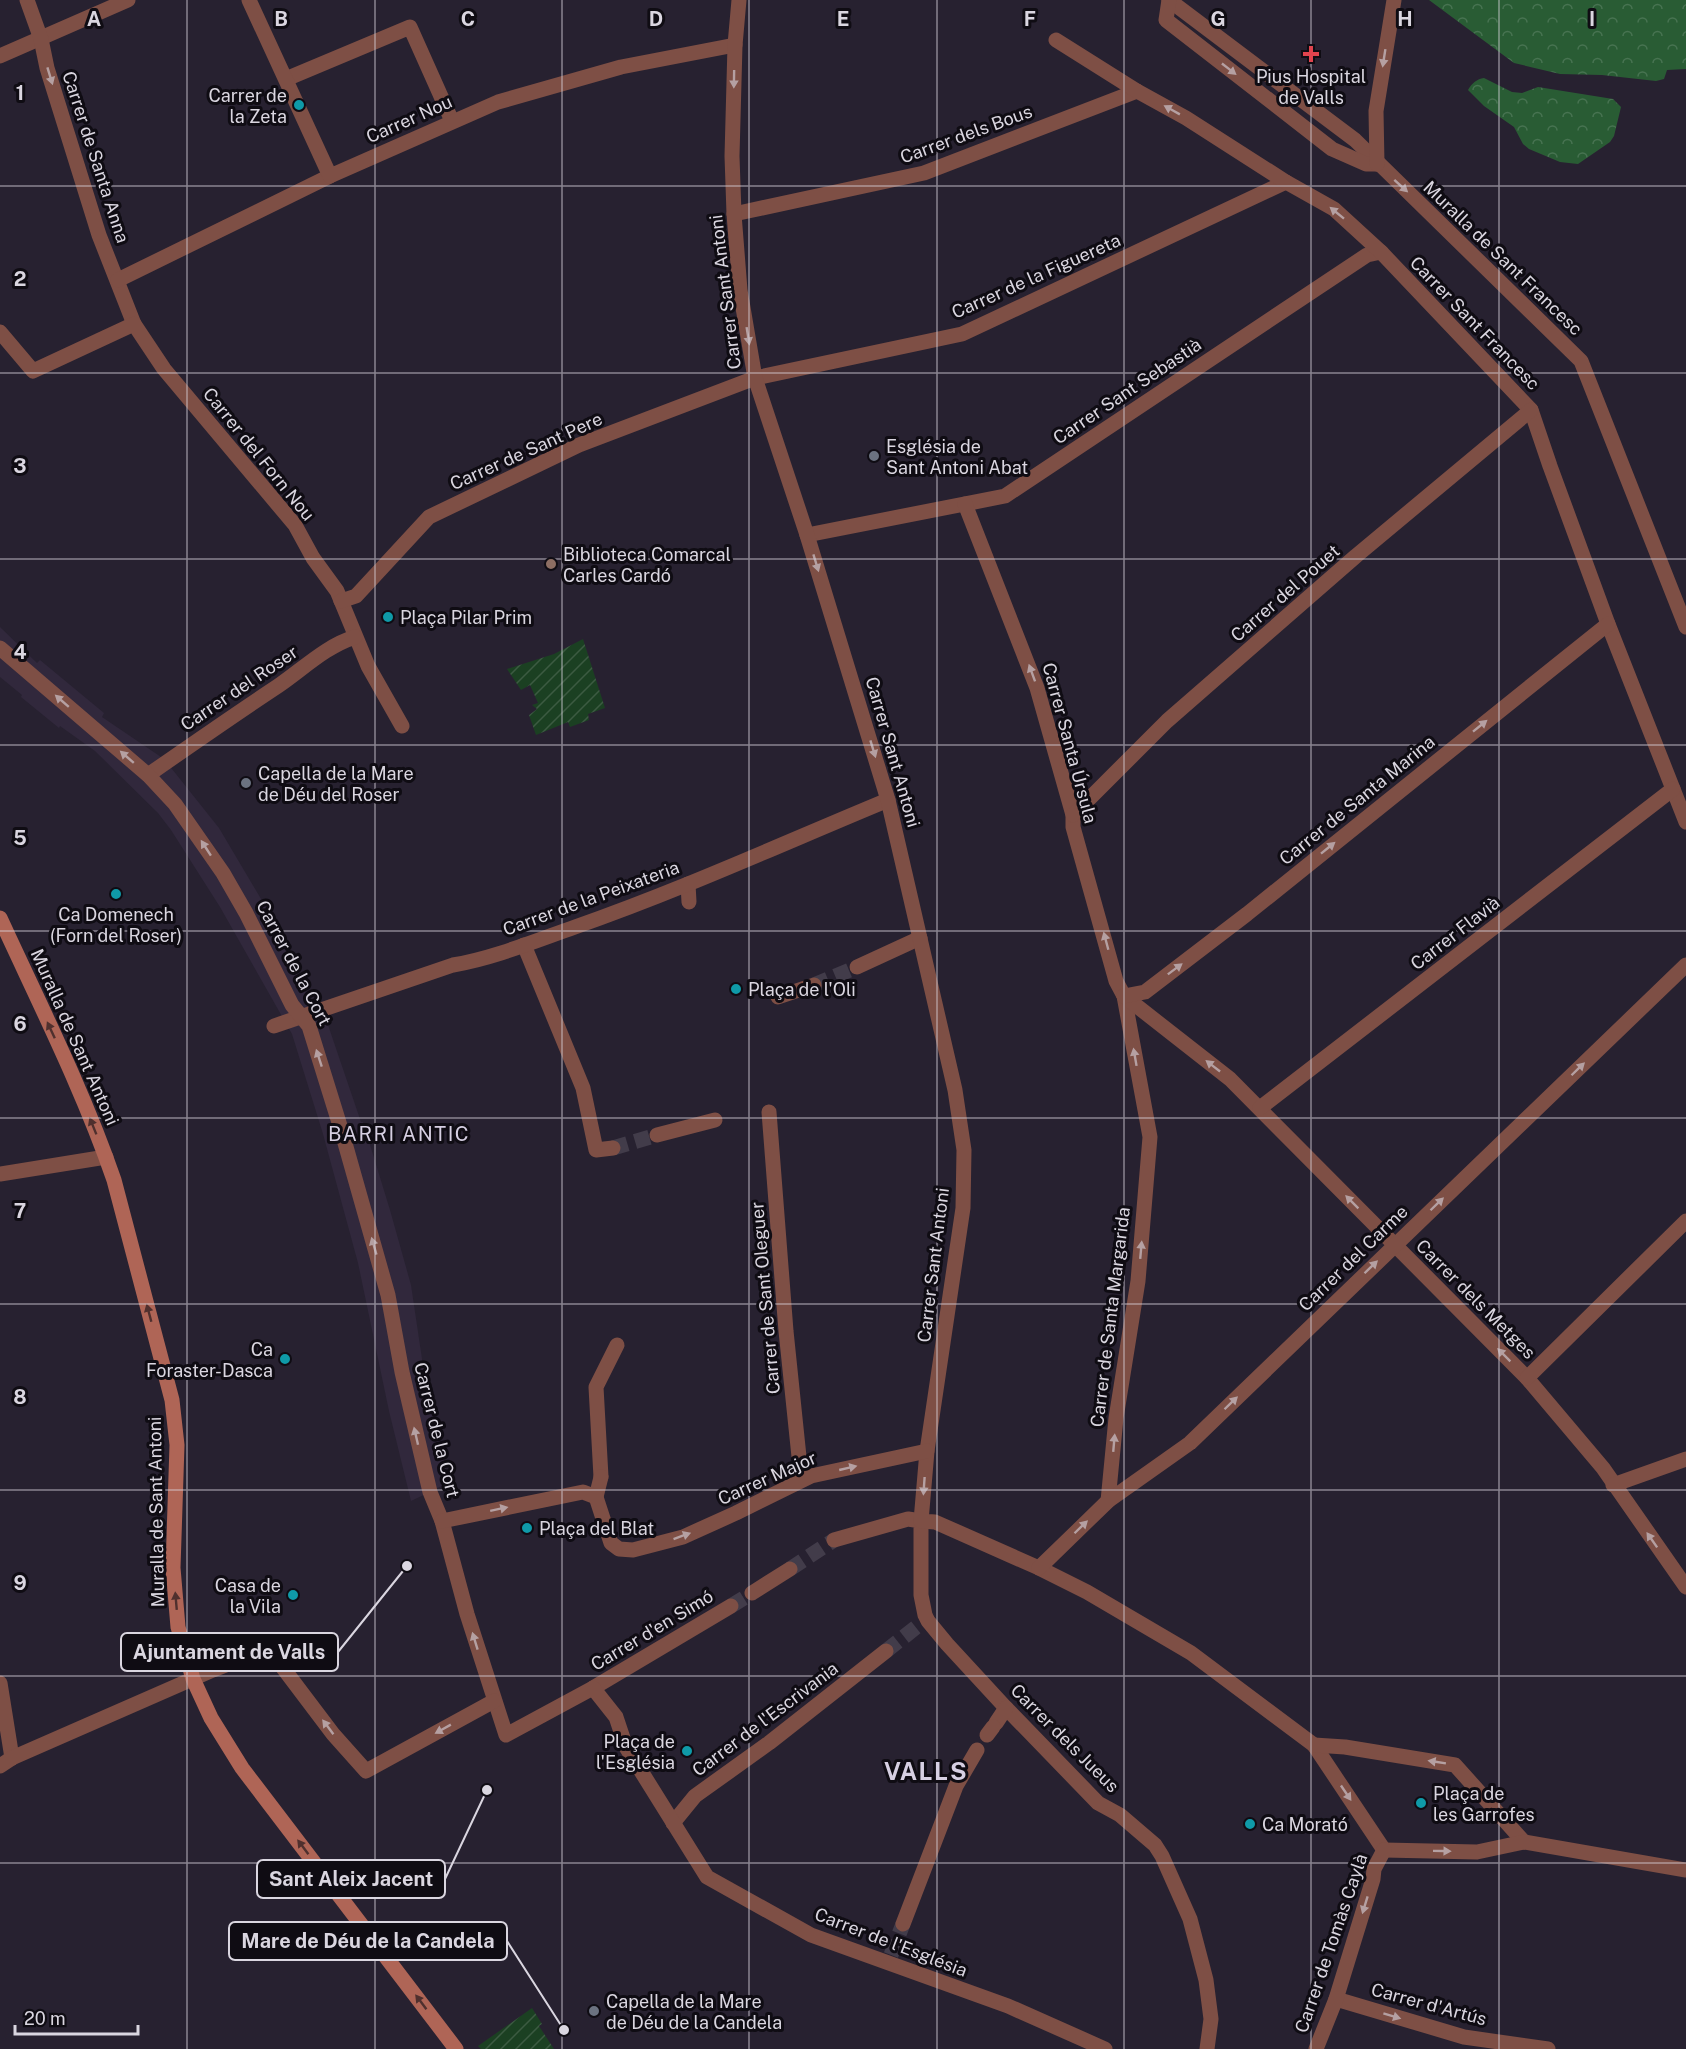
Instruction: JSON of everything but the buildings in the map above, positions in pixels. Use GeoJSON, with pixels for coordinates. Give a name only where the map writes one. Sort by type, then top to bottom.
{"type":"FeatureCollection","features":[{"type":"Feature","properties":{"kind":"main road","name":"Muralla de Sant Antoni"},"geometry":{"type":"LineString","coordinates":[[0,918],[81,1095],[106,1157],[172,1400],[177,1445],[173,1568],[178,1627],[193,1679],[211,1718],[242,1768],[456,2049]]}},
{"type":"Feature","properties":{"kind":"street","name":"Carrer de Santa Anna"},"geometry":{"type":"LineString","coordinates":[[27,0],[41,39],[47,68],[99,235],[134,324]]}},
{"type":"Feature","properties":{"kind":"street"},"geometry":{"type":"LineString","coordinates":[[0,56],[128,0]]}},
{"type":"Feature","properties":{"kind":"street"},"geometry":{"type":"LineString","coordinates":[[249,0],[330,176]]}},
{"type":"Feature","properties":{"kind":"street","name":"Carrer Sant Antoni"},"geometry":{"type":"LineString","coordinates":[[739,0],[735,45],[732,156],[734,214],[740,290],[755,378],[807,535],[888,800],[956,1089],[964,1150],[963,1208],[927,1451],[921,1521]]}},
{"type":"Feature","properties":{"kind":"street"},"geometry":{"type":"LineString","coordinates":[[1169,0],[1355,140],[1377,164]]}},
{"type":"Feature","properties":{"kind":"street","name":"Muralla de Sant Francesc"},"geometry":{"type":"LineString","coordinates":[[1169,0],[1166,20],[1332,149],[1366,164],[1377,164],[1581,361],[1686,627]]}},
{"type":"Feature","properties":{"kind":"street"},"geometry":{"type":"LineString","coordinates":[[1377,164],[1376,111],[1394,0]]}},
{"type":"Feature","properties":{"kind":"street"},"geometry":{"type":"LineString","coordinates":[[286,79],[410,27],[452,121]]}},
{"type":"Feature","properties":{"kind":"street","name":"Carrer Sant Francesc"},"geometry":{"type":"LineString","coordinates":[[1056,40],[1137,91],[1186,118],[1286,182],[1334,209],[1381,252],[1531,410],[1608,624],[1686,822]]}},
{"type":"Feature","properties":{"kind":"street","name":"Carrer Nou"},"geometry":{"type":"LineString","coordinates":[[117,280],[330,176],[498,102],[621,67],[735,45]]}},
{"type":"Feature","properties":{"kind":"street","name":"Carrer dels Bous"},"geometry":{"type":"LineString","coordinates":[[734,214],[924,173],[1137,91]]}},
{"type":"Feature","properties":{"kind":"street","name":"Carrer de la Figuereta"},"geometry":{"type":"LineString","coordinates":[[755,378],[962,334],[1286,182]]}},
{"type":"Feature","properties":{"kind":"street","name":"Carrer Sant Sebastià"},"geometry":{"type":"LineString","coordinates":[[807,535],[1005,496],[1367,255],[1381,252]]}},
{"type":"Feature","properties":{"kind":"street"},"geometry":{"type":"LineString","coordinates":[[0,332],[33,372],[134,324]]}},
{"type":"Feature","properties":{"kind":"street","name":"Carrer del Forn Nou"},"geometry":{"type":"LineString","coordinates":[[134,324],[164,369],[295,525],[337,591],[368,666],[402,726]]}},
{"type":"Feature","properties":{"kind":"street","name":"Carrer de Sant Pere"},"geometry":{"type":"LineString","coordinates":[[341,601],[356,596],[429,517],[579,446],[755,378]]}},
{"type":"Feature","properties":{"kind":"street","name":"Carrer del Pouet"},"geometry":{"type":"LineString","coordinates":[[1073,815],[1167,721],[1356,556],[1531,410]]}},
{"type":"Feature","properties":{"kind":"street","name":"Carrer Santa Úrsula"},"geometry":{"type":"LineString","coordinates":[[965,504],[1037,688],[1116,981],[1124,996]]}},
{"type":"Feature","properties":{"kind":"street","name":"Carrer de Santa Marina"},"geometry":{"type":"LineString","coordinates":[[1124,996],[1145,992],[1247,914],[1608,624]]}},
{"type":"Feature","properties":{"kind":"street","name":"Carrer del Roser"},"geometry":{"type":"LineString","coordinates":[[148,775],[339,643],[355,638]]}},
{"type":"Feature","properties":{"kind":"street","name":"Carrer de la Cort"},"geometry":{"type":"LineString","coordinates":[[0,648],[148,775],[175,804],[223,873],[246,913],[292,1005],[309,1026],[332,1097],[385,1284],[416,1436],[434,1504],[441,1521]]}},
{"type":"Feature","properties":{"kind":"street","name":"Carrer Flavià"},"geometry":{"type":"LineString","coordinates":[[1260,1108],[1674,789]]}},
{"type":"Feature","properties":{"kind":"street","name":"Carrer de la Peixateria"},"geometry":{"type":"LineString","coordinates":[[274,1026],[453,964],[472,962],[641,904],[888,800]]}},
{"type":"Feature","properties":{"kind":"street"},"geometry":{"type":"LineString","coordinates":[[688,884],[688,902]]}},
{"type":"Feature","properties":{"kind":"street"},"geometry":{"type":"LineString","coordinates":[[857,967],[920,938]]}},
{"type":"Feature","properties":{"kind":"street"},"geometry":{"type":"LineString","coordinates":[[525,945],[583,1088],[596,1150],[613,1148]]}},
{"type":"Feature","properties":{"kind":"street","name":"Carrer del Carme"},"geometry":{"type":"LineString","coordinates":[[1039,1568],[1108,1502],[1190,1443],[1686,965]]}},
{"type":"Feature","properties":{"kind":"street"},"geometry":{"type":"LineString","coordinates":[[778,997],[814,985]]}},
{"type":"Feature","properties":{"kind":"street","name":"Carrer dels Metges"},"geometry":{"type":"LineString","coordinates":[[1124,996],[1230,1079],[1527,1378],[1603,1468],[1686,1587]]}},
{"type":"Feature","properties":{"kind":"street","name":"Carrer de Santa Margarida"},"geometry":{"type":"LineString","coordinates":[[1108,1502],[1116,1418],[1138,1281],[1150,1137],[1124,996]]}},
{"type":"Feature","properties":{"kind":"street","name":"Carrer de Sant Oleguer"},"geometry":{"type":"LineString","coordinates":[[770,1112],[786,1331],[801,1479]]}},
{"type":"Feature","properties":{"kind":"street"},"geometry":{"type":"LineString","coordinates":[[657,1135],[715,1120]]}},
{"type":"Feature","properties":{"kind":"street"},"geometry":{"type":"LineString","coordinates":[[0,1173],[106,1157]]}},
{"type":"Feature","properties":{"kind":"street"},"geometry":{"type":"LineString","coordinates":[[1527,1378],[1686,1221]]}},
{"type":"Feature","properties":{"kind":"street"},"geometry":{"type":"LineString","coordinates":[[0,1683],[6,1762],[268,1648],[333,1734],[366,1771],[494,1701],[441,1521],[583,1492],[596,1497],[602,1477],[596,1387],[617,1345]]}},
{"type":"Feature","properties":{"kind":"street","name":"Carrer Major"},"geometry":{"type":"LineString","coordinates":[[596,1497],[611,1543],[618,1549],[627,1551],[683,1537],[801,1479],[927,1451]]}},
{"type":"Feature","properties":{"kind":"street"},"geometry":{"type":"LineString","coordinates":[[1613,1485],[1686,1459]]}},
{"type":"Feature","properties":{"kind":"street"},"geometry":{"type":"LineString","coordinates":[[834,1540],[908,1519],[935,1522],[1088,1592],[1191,1653],[1314,1745],[1384,1850],[1477,1852],[1524,1842],[1686,1870]]}},
{"type":"Feature","properties":{"kind":"street","name":"Carrer dels Jueus"},"geometry":{"type":"LineString","coordinates":[[921,1521],[923,1623],[947,1644],[1098,1803],[1120,1815],[1155,1845],[1162,1856],[1190,1919],[1206,1980],[1211,2019],[1207,2049]]}},
{"type":"Feature","properties":{"kind":"street"},"geometry":{"type":"LineString","coordinates":[[752,1593],[790,1569]]}},
{"type":"Feature","properties":{"kind":"street","name":"Carrer d'en Simó"},"geometry":{"type":"LineString","coordinates":[[494,1701],[506,1735],[593,1688],[731,1606]]}},
{"type":"Feature","properties":{"kind":"street","name":"Carrer de l'Escrivania"},"geometry":{"type":"LineString","coordinates":[[673,1823],[695,1796],[776,1738],[886,1651]]}},
{"type":"Feature","properties":{"kind":"street","name":"Carrer de l'Església"},"geometry":{"type":"LineString","coordinates":[[593,1688],[616,1717],[626,1747],[707,1877],[811,1935],[890,1959],[1008,2006],[1105,2049]]}},
{"type":"Feature","properties":{"kind":"street"},"geometry":{"type":"LineString","coordinates":[[903,1924],[956,1786],[1006,1708]]}},
{"type":"Feature","properties":{"kind":"street"},"geometry":{"type":"LineString","coordinates":[[1314,1745],[1345,1747],[1455,1765],[1524,1842]]}},
{"type":"Feature","properties":{"kind":"street","name":"Carrer de Tomàs Caylà"},"geometry":{"type":"LineString","coordinates":[[1316,2049],[1336,1999],[1373,1879],[1374,1869],[1384,1850]]}},
{"type":"Feature","properties":{"kind":"street","name":"Carrer d'Artús"},"geometry":{"type":"LineString","coordinates":[[1336,1999],[1464,2037],[1548,2049]]}},
{"type":"Feature","properties":{"kind":"shaded area"},"geometry":{"type":"Polygon","coordinates":[[[0,627],[37,663],[40,660],[104,713],[102,717],[161,757],[172,769],[219,828],[264,904],[310,1002],[326,1019],[361,1122],[363,1122],[411,1285],[425,1379],[449,1482],[430,1492],[411,1501],[389,1411],[358,1263],[323,1134],[292,1034],[220,907],[158,813],[95,751],[60,726],[59,728],[0,677],[0,627]]]}},
{"type":"Feature","properties":{"kind":"green space"},"geometry":{"type":"Polygon","coordinates":[[[1429,0],[1686,0],[1686,69],[1667,70],[1664,79],[1656,81],[1602,75],[1560,74],[1514,63],[1429,0]]]}},
{"type":"Feature","properties":{"kind":"green space"},"geometry":{"type":"Polygon","coordinates":[[[1484,78],[1512,92],[1522,93],[1538,87],[1613,99],[1621,107],[1614,136],[1610,142],[1578,164],[1560,162],[1529,149],[1523,144],[1514,127],[1484,106],[1468,90],[1479,79],[1484,78]]]}},
{"type":"Feature","properties":{"kind":"green space"},"geometry":{"type":"Polygon","coordinates":[[[583,639],[605,708],[588,714],[589,720],[570,727],[568,722],[536,735],[529,715],[537,709],[532,705],[538,703],[530,685],[521,690],[507,669],[554,654],[583,639]]]}},
{"type":"Feature","properties":{"kind":"green space"},"geometry":{"type":"Polygon","coordinates":[[[532,2008],[542,2024],[539,2026],[554,2049],[481,2049],[478,2046],[532,2008]]]}},
{"type":"Feature","properties":{"kind":"tunnel"},"geometry":{"type":"LineString","coordinates":[[814,985],[857,967]]}},
{"type":"Feature","properties":{"kind":"tunnel"},"geometry":{"type":"LineString","coordinates":[[613,1148],[657,1135]]}},
{"type":"Feature","properties":{"kind":"tunnel"},"geometry":{"type":"LineString","coordinates":[[790,1569],[834,1540]]}},
{"type":"Feature","properties":{"kind":"tunnel"},"geometry":{"type":"LineString","coordinates":[[731,1606],[752,1593]]}},
{"type":"Feature","properties":{"kind":"tunnel"},"geometry":{"type":"LineString","coordinates":[[886,1651],[919,1625]]}},
{"type":"Feature","properties":{"kind":"tunnel"},"geometry":{"type":"LineString","coordinates":[[891,1955],[903,1924]]}},
{"type":"Feature","properties":{"kind":"place","name":"Pius Hospital de Valls"},"geometry":{"type":"Point","coordinates":[1311,54]}},
{"type":"Feature","properties":{"kind":"place","name":"Carrer de la Zeta"},"geometry":{"type":"Point","coordinates":[299,105]}},
{"type":"Feature","properties":{"kind":"place","name":"Església de Sant Antoni Abat"},"geometry":{"type":"Point","coordinates":[874,456]}},
{"type":"Feature","properties":{"kind":"place","name":"Biblioteca Comarcal Carles Cardó"},"geometry":{"type":"Point","coordinates":[551,564]}},
{"type":"Feature","properties":{"kind":"place","name":"Plaça Pilar Prim"},"geometry":{"type":"Point","coordinates":[388,617]}},
{"type":"Feature","properties":{"kind":"place","name":"Capella de la Mare de Déu del Roser"},"geometry":{"type":"Point","coordinates":[246,783]}},
{"type":"Feature","properties":{"kind":"place","name":"Ca Domenech (Forn del Roser)"},"geometry":{"type":"Point","coordinates":[116,894]}},
{"type":"Feature","properties":{"kind":"place","name":"Plaça de l'Oli"},"geometry":{"type":"Point","coordinates":[736,989]}},
{"type":"Feature","properties":{"kind":"place","name":"Ca Foraster-Dasca"},"geometry":{"type":"Point","coordinates":[285,1359]}},
{"type":"Feature","properties":{"kind":"place","name":"Plaça del Blat"},"geometry":{"type":"Point","coordinates":[527,1528]}},
{"type":"Feature","properties":{"kind":"place","name":"Ajuntament de Valls"},"geometry":{"type":"Point","coordinates":[407,1566]}},
{"type":"Feature","properties":{"kind":"place","name":"Casa de la Vila"},"geometry":{"type":"Point","coordinates":[293,1595]}},
{"type":"Feature","properties":{"kind":"place","name":"Plaça de l'Església"},"geometry":{"type":"Point","coordinates":[687,1751]}},
{"type":"Feature","properties":{"kind":"place","name":"Sant Aleix Jacent"},"geometry":{"type":"Point","coordinates":[487,1790]}},
{"type":"Feature","properties":{"kind":"place","name":"Plaça de les Garrofes"},"geometry":{"type":"Point","coordinates":[1421,1803]}},
{"type":"Feature","properties":{"kind":"place","name":"Ca Morató"},"geometry":{"type":"Point","coordinates":[1250,1824]}},
{"type":"Feature","properties":{"kind":"place","name":"Capella de la Mare de Déu de la Candela"},"geometry":{"type":"Point","coordinates":[594,2011]}},
{"type":"Feature","properties":{"kind":"place","name":"Mare de Déu de la Candela"},"geometry":{"type":"Point","coordinates":[564,2030]}},
{"type":"Feature","properties":{"kind":"district","name":"BARRI ANTIC"},"geometry":{"type":"Point","coordinates":[399,1134]}},
{"type":"Feature","properties":{"kind":"district","name":"VALLS"},"geometry":{"type":"Point","coordinates":[926,1771]}}]}
